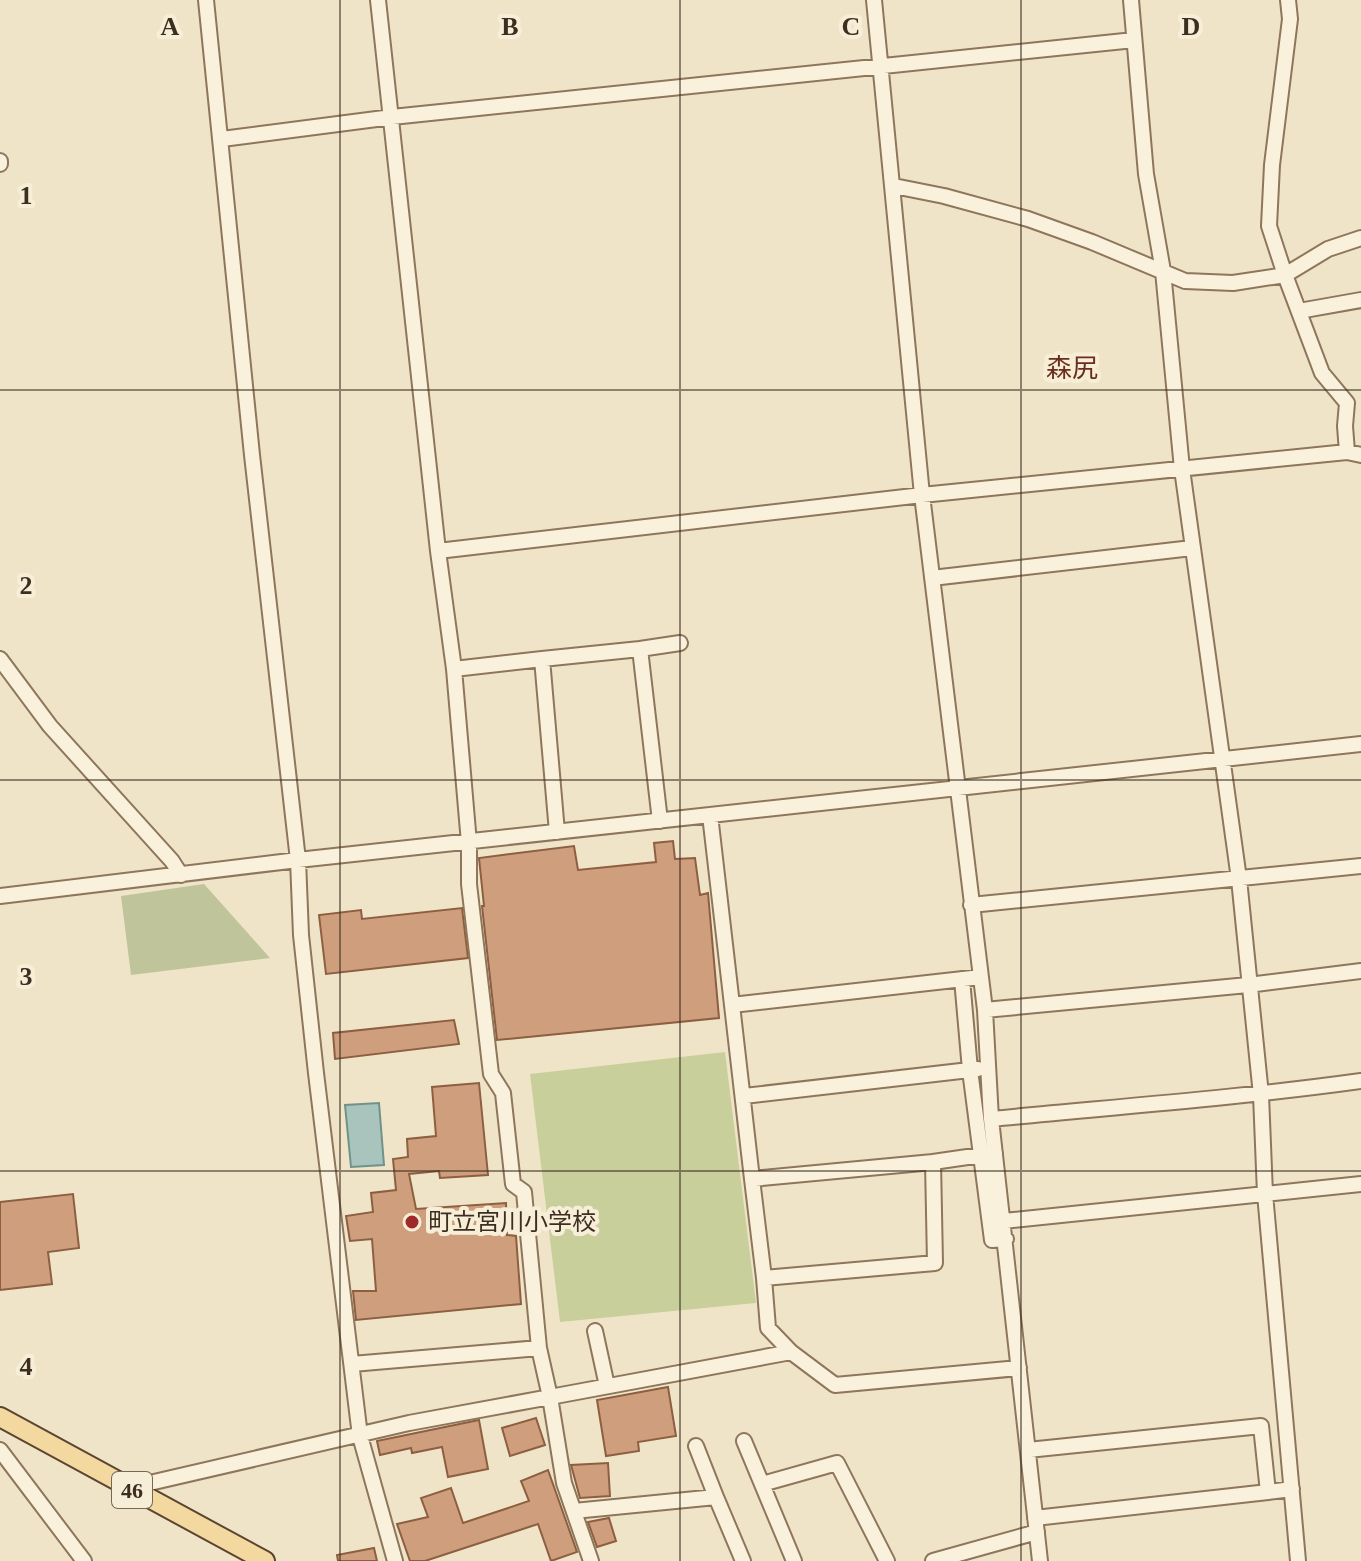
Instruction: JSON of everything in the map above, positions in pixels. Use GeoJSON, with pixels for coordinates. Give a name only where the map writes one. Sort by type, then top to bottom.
{"type":"FeatureCollection","features":[{"type":"Feature","properties":{"kind":"main road","name":"46"},"geometry":{"type":"LineString","coordinates":[[0,1417],[265,1561]]}},
{"type":"Feature","properties":{"kind":"street"},"geometry":{"type":"LineString","coordinates":[[206,0],[252,455],[298,860],[301,935],[316,1073],[360,1436],[395,1561]]}},
{"type":"Feature","properties":{"kind":"street"},"geometry":{"type":"LineString","coordinates":[[378,0],[438,551],[454,669],[469,843],[469,884],[491,1074],[503,1093],[513,1184],[524,1192],[539,1348],[564,1483],[591,1561]]}},
{"type":"Feature","properties":{"kind":"street"},"geometry":{"type":"LineString","coordinates":[[874,0],[922,495],[985,1010],[991,1119],[988,1154],[992,1240],[1006,1239]]}},
{"type":"Feature","properties":{"kind":"street"},"geometry":{"type":"LineString","coordinates":[[1131,0],[1146,174],[1163,271],[1182,469],[1239,879],[1261,1095],[1265,1194],[1298,1561]]}},
{"type":"Feature","properties":{"kind":"street"},"geometry":{"type":"LineString","coordinates":[[438,551],[922,495],[1354,454],[1345,426],[1354,402],[1322,373],[1269,226],[1272,165],[1290,19],[1288,0]]}},
{"type":"Feature","properties":{"kind":"street"},"geometry":{"type":"LineString","coordinates":[[222,139],[392,117],[1134,40]]}},
{"type":"Feature","properties":{"kind":"street"},"geometry":{"type":"LineString","coordinates":[[894,186],[1028,219],[1185,281],[1233,283],[1285,275],[1328,249],[1361,238]]}},
{"type":"Feature","properties":{"kind":"street"},"geometry":{"type":"LineString","coordinates":[[1299,311],[1361,300]]}},
{"type":"Feature","properties":{"kind":"street"},"geometry":{"type":"LineString","coordinates":[[932,578],[1192,548]]}},
{"type":"Feature","properties":{"kind":"street"},"geometry":{"type":"LineString","coordinates":[[454,669],[680,643]]}},
{"type":"Feature","properties":{"kind":"street"},"geometry":{"type":"LineString","coordinates":[[640,649],[660,821]]}},
{"type":"Feature","properties":{"kind":"street"},"geometry":{"type":"LineString","coordinates":[[0,659],[50,726],[172,861],[181,875]]}},
{"type":"Feature","properties":{"kind":"street"},"geometry":{"type":"LineString","coordinates":[[542,659],[557,832]]}},
{"type":"Feature","properties":{"kind":"street"},"geometry":{"type":"LineString","coordinates":[[0,896],[298,860],[1361,744]]}},
{"type":"Feature","properties":{"kind":"street"},"geometry":{"type":"LineString","coordinates":[[710,815],[768,1328],[791,1352],[835,1385],[1019,1368]]}},
{"type":"Feature","properties":{"kind":"street"},"geometry":{"type":"LineString","coordinates":[[971,905],[1361,866]]}},
{"type":"Feature","properties":{"kind":"street"},"geometry":{"type":"LineString","coordinates":[[985,1010],[1361,971]]}},
{"type":"Feature","properties":{"kind":"street"},"geometry":{"type":"LineString","coordinates":[[732,1005],[981,977]]}},
{"type":"Feature","properties":{"kind":"street"},"geometry":{"type":"LineString","coordinates":[[962,979],[970,1070],[1004,1221],[1040,1561]]}},
{"type":"Feature","properties":{"kind":"street"},"geometry":{"type":"LineString","coordinates":[[744,1096],[988,1068]]}},
{"type":"Feature","properties":{"kind":"street"},"geometry":{"type":"LineString","coordinates":[[991,1119],[1261,1095],[1361,1081]]}},
{"type":"Feature","properties":{"kind":"street"},"geometry":{"type":"LineString","coordinates":[[752,1179],[988,1154]]}},
{"type":"Feature","properties":{"kind":"street"},"geometry":{"type":"LineString","coordinates":[[764,1278],[935,1263],[933,1162]]}},
{"type":"Feature","properties":{"kind":"street"},"geometry":{"type":"LineString","coordinates":[[1004,1221],[1361,1184]]}},
{"type":"Feature","properties":{"kind":"street"},"geometry":{"type":"LineString","coordinates":[[595,1331],[607,1386]]}},
{"type":"Feature","properties":{"kind":"street"},"geometry":{"type":"LineString","coordinates":[[352,1364],[539,1348]]}},
{"type":"Feature","properties":{"kind":"street"},"geometry":{"type":"LineString","coordinates":[[128,1488],[409,1423],[791,1352]]}},
{"type":"Feature","properties":{"kind":"street"},"geometry":{"type":"LineString","coordinates":[[1028,1450],[1261,1426],[1268,1492]]}},
{"type":"Feature","properties":{"kind":"street"},"geometry":{"type":"LineString","coordinates":[[744,1441],[794,1561]]}},
{"type":"Feature","properties":{"kind":"street"},"geometry":{"type":"LineString","coordinates":[[696,1446],[743,1561]]}},
{"type":"Feature","properties":{"kind":"street"},"geometry":{"type":"LineString","coordinates":[[0,1450],[84,1561]]}},
{"type":"Feature","properties":{"kind":"street"},"geometry":{"type":"LineString","coordinates":[[762,1484],[837,1463],[887,1561]]}},
{"type":"Feature","properties":{"kind":"street"},"geometry":{"type":"LineString","coordinates":[[933,1561],[1036,1525],[1292,1489]]}},
{"type":"Feature","properties":{"kind":"street"},"geometry":{"type":"LineString","coordinates":[[574,1511],[716,1497]]}},
{"type":"Feature","properties":{"kind":"green space"},"geometry":{"type":"Polygon","coordinates":[[[204,884],[270,958],[131,975],[121,896],[204,884]]]}},
{"type":"Feature","properties":{"kind":"green space"},"geometry":{"type":"Polygon","coordinates":[[[725,1052],[756,1303],[560,1322],[530,1074],[725,1052]]]}},
{"type":"Feature","properties":{"kind":"water"},"geometry":{"type":"Polygon","coordinates":[[[379,1103],[384,1165],[351,1167],[345,1105],[379,1103]]]}},
{"type":"Feature","properties":{"kind":"building"},"geometry":{"type":"Polygon","coordinates":[[[673,841],[675,859],[695,858],[700,895],[708,893],[719,1018],[497,1040],[479,858],[574,846],[578,870],[656,862],[654,843],[673,841]]]}},
{"type":"Feature","properties":{"kind":"building"},"geometry":{"type":"Polygon","coordinates":[[[462,908],[468,958],[326,974],[319,915],[361,910],[362,919],[462,908]]]}},
{"type":"Feature","properties":{"kind":"building"},"geometry":{"type":"Polygon","coordinates":[[[454,1020],[459,1044],[335,1059],[333,1033],[454,1020]]]}},
{"type":"Feature","properties":{"kind":"building"},"geometry":{"type":"Polygon","coordinates":[[[479,1083],[488,1175],[440,1178],[439,1171],[409,1174],[416,1209],[506,1203],[507,1235],[516,1236],[521,1304],[356,1320],[353,1291],[376,1291],[372,1239],[350,1241],[346,1216],[373,1212],[371,1193],[396,1190],[393,1159],[408,1157],[407,1139],[436,1136],[432,1087],[479,1083]]]}},
{"type":"Feature","properties":{"kind":"building"},"geometry":{"type":"Polygon","coordinates":[[[73,1194],[79,1248],[48,1252],[52,1284],[0,1290],[0,1202],[73,1194]]]}},
{"type":"Feature","properties":{"kind":"building"},"geometry":{"type":"Polygon","coordinates":[[[668,1387],[676,1436],[638,1442],[639,1451],[606,1456],[597,1400],[668,1387]]]}},
{"type":"Feature","properties":{"kind":"building"},"geometry":{"type":"Polygon","coordinates":[[[536,1418],[545,1445],[510,1456],[502,1428],[536,1418]]]}},
{"type":"Feature","properties":{"kind":"building"},"geometry":{"type":"Polygon","coordinates":[[[479,1420],[488,1469],[448,1477],[442,1447],[412,1453],[411,1448],[380,1455],[377,1441],[479,1420]]]}},
{"type":"Feature","properties":{"kind":"building"},"geometry":{"type":"Polygon","coordinates":[[[608,1463],[610,1496],[580,1498],[571,1465],[608,1463]]]}},
{"type":"Feature","properties":{"kind":"building"},"geometry":{"type":"Polygon","coordinates":[[[548,1470],[577,1552],[551,1561],[538,1524],[425,1561],[410,1561],[397,1524],[428,1517],[421,1498],[451,1488],[463,1523],[529,1501],[521,1481],[548,1470]]]}},
{"type":"Feature","properties":{"kind":"building"},"geometry":{"type":"Polygon","coordinates":[[[609,1518],[616,1541],[597,1547],[588,1522],[609,1518]]]}},
{"type":"Feature","properties":{"kind":"building"},"geometry":{"type":"Polygon","coordinates":[[[374,1548],[377,1561],[338,1561],[337,1555],[374,1548]]]}},
{"type":"Feature","properties":{"kind":"place","name":"町立宮川小学校"},"geometry":{"type":"Point","coordinates":[412,1222]}},
{"type":"Feature","properties":{"kind":"district","name":"森尻"},"geometry":{"type":"Point","coordinates":[1072,368]}}]}
